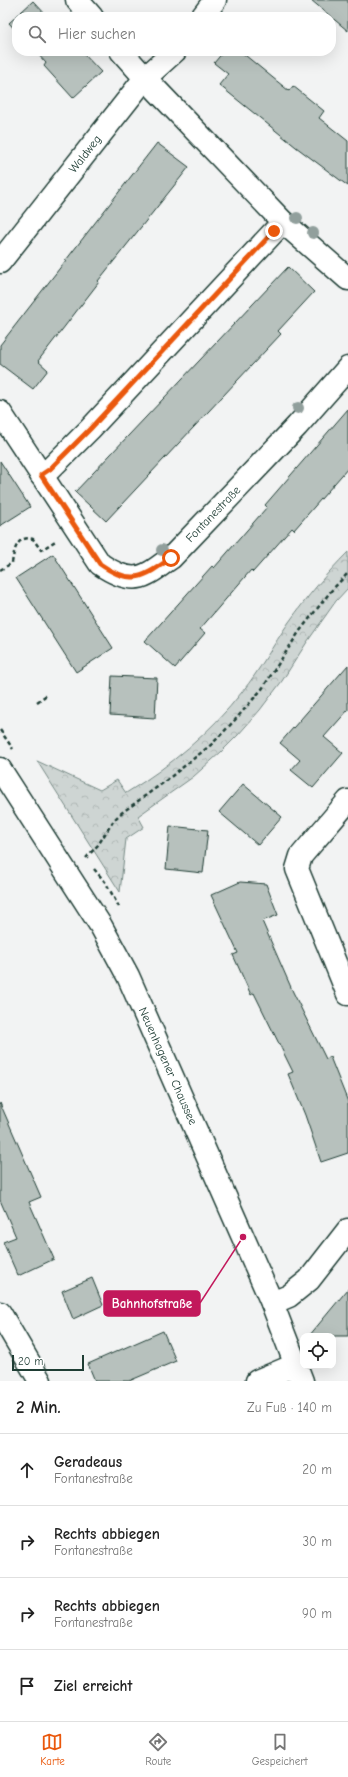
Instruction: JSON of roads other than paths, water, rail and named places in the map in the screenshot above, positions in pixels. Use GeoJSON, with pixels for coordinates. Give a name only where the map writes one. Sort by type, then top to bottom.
{"type":"FeatureCollection","features":[{"type":"Feature","properties":{"kind":"street"},"geometry":{"type":"LineString","coordinates":[[77,0],[88,12]]}},
{"type":"Feature","properties":{"kind":"street"},"geometry":{"type":"LineString","coordinates":[[206,12],[215,0]]}},
{"type":"Feature","properties":{"kind":"street"},"geometry":{"type":"LineString","coordinates":[[125,56],[283,222],[348,279]]}},
{"type":"Feature","properties":{"kind":"street","name":"Waldweg"},"geometry":{"type":"LineString","coordinates":[[0,262],[145,78],[169,56]]}},
{"type":"Feature","properties":{"kind":"street"},"geometry":{"type":"LineString","coordinates":[[41,475],[50,469],[90,429],[283,222]]}},
{"type":"Feature","properties":{"kind":"street","name":"Fontanestraße"},"geometry":{"type":"LineString","coordinates":[[0,412],[100,564],[114,574],[130,577],[146,575],[171,558],[297,426],[348,368]]}},
{"type":"Feature","properties":{"kind":"street","name":"Neuenhagener Chaussee"},"geometry":{"type":"LineString","coordinates":[[0,769],[94,913],[128,976],[272,1303],[299,1373]]}},
{"type":"Feature","properties":{"kind":"street"},"geometry":{"type":"LineString","coordinates":[[348,801],[300,856],[297,869],[348,994]]}},
{"type":"Feature","properties":{"kind":"street"},"geometry":{"type":"LineString","coordinates":[[272,1303],[289,1296],[309,1280],[348,1230]]}},
{"type":"Feature","properties":{"kind":"street"},"geometry":{"type":"LineString","coordinates":[[0,1313],[40,1381]]}},
{"type":"Feature","properties":{"kind":"street"},"geometry":{"type":"LineString","coordinates":[[257,1381],[299,1373]]}},
{"type":"Feature","properties":{"kind":"place","name":"Bahnhofstraße"},"geometry":{"type":"Point","coordinates":[243,1237]}}]}
